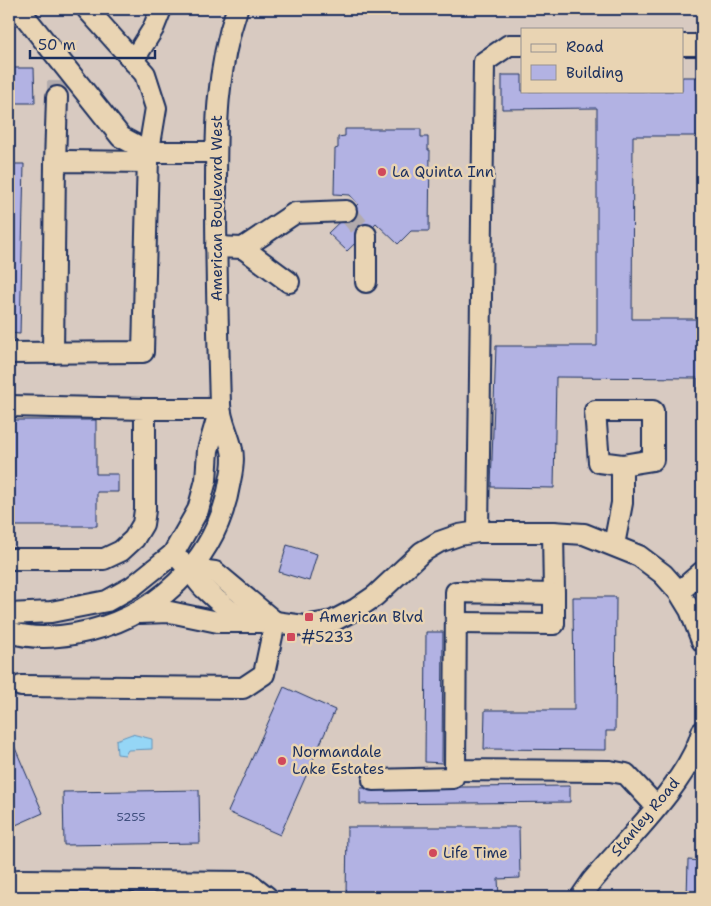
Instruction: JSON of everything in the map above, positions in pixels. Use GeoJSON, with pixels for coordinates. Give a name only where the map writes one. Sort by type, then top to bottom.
{"type":"FeatureCollection","features":[{"type":"Feature","properties":{"kind":"street"},"geometry":{"type":"LineString","coordinates":[[19,9],[121,137],[148,157]]}},
{"type":"Feature","properties":{"kind":"street"},"geometry":{"type":"LineString","coordinates":[[9,353],[143,352],[148,157],[156,108],[145,74],[87,9]]}},
{"type":"Feature","properties":{"kind":"street"},"geometry":{"type":"LineString","coordinates":[[133,61],[153,30],[160,9]]}},
{"type":"Feature","properties":{"kind":"street","name":"American Boulevard West"},"geometry":{"type":"LineString","coordinates":[[9,632],[25,637],[59,636],[91,631],[139,613],[167,594],[191,569],[212,534],[222,512],[230,481],[233,452],[220,409],[216,152],[218,86],[223,54],[237,9]]}},
{"type":"Feature","properties":{"kind":"street"},"geometry":{"type":"LineString","coordinates":[[478,532],[484,62],[509,45],[521,45]]}},
{"type":"Feature","properties":{"kind":"street"},"geometry":{"type":"LineString","coordinates":[[684,45],[702,45]]}},
{"type":"Feature","properties":{"kind":"street"},"geometry":{"type":"LineString","coordinates":[[53,352],[58,58]]}},
{"type":"Feature","properties":{"kind":"street"},"geometry":{"type":"LineString","coordinates":[[56,163],[63,161],[216,152]]}},
{"type":"Feature","properties":{"kind":"street"},"geometry":{"type":"LineString","coordinates":[[243,248],[295,213],[346,211]]}},
{"type":"Feature","properties":{"kind":"street"},"geometry":{"type":"LineString","coordinates":[[366,234],[366,282]]}},
{"type":"Feature","properties":{"kind":"street"},"geometry":{"type":"LineString","coordinates":[[216,247],[243,248],[289,282]]}},
{"type":"Feature","properties":{"kind":"street"},"geometry":{"type":"LineString","coordinates":[[9,406],[220,409]]}},
{"type":"Feature","properties":{"kind":"street"},"geometry":{"type":"LineString","coordinates":[[9,559],[104,559],[121,551],[134,539],[143,524],[145,510],[145,409]]}},
{"type":"Feature","properties":{"kind":"street","name":"American Boulevard West"},"geometry":{"type":"LineString","coordinates":[[9,614],[51,612],[107,601],[132,587],[172,554],[198,510],[206,480],[208,450],[220,409]]}},
{"type":"Feature","properties":{"kind":"street"},"geometry":{"type":"LineString","coordinates":[[614,545],[622,503],[622,465]]}},
{"type":"Feature","properties":{"kind":"street"},"geometry":{"type":"LineString","coordinates":[[139,613],[170,612],[218,622],[276,622],[304,626],[333,621],[375,596],[422,552],[439,542],[459,535],[478,532],[553,532],[584,534],[639,556],[663,574],[679,592],[690,610],[702,641]]}},
{"type":"Feature","properties":{"kind":"street"},"geometry":{"type":"LineString","coordinates":[[456,623],[554,624],[553,532]]}},
{"type":"Feature","properties":{"kind":"street"},"geometry":{"type":"LineString","coordinates":[[172,554],[191,569],[204,588],[240,617],[254,623]]}},
{"type":"Feature","properties":{"kind":"street"},"geometry":{"type":"LineString","coordinates":[[191,569],[215,572],[276,622]]}},
{"type":"Feature","properties":{"kind":"street"},"geometry":{"type":"LineString","coordinates":[[679,592],[702,572]]}},
{"type":"Feature","properties":{"kind":"street"},"geometry":{"type":"LineString","coordinates":[[373,780],[453,778],[455,770],[456,592],[554,594]]}},
{"type":"Feature","properties":{"kind":"street"},"geometry":{"type":"LineString","coordinates":[[21,686],[243,688],[264,674],[276,622]]}},
{"type":"Feature","properties":{"kind":"street","name":"Stanley Road"},"geometry":{"type":"LineString","coordinates":[[581,897],[592,881],[656,806],[694,754],[702,732]]}},
{"type":"Feature","properties":{"kind":"street"},"geometry":{"type":"LineString","coordinates":[[455,770],[610,771],[626,774],[656,806]]}},
{"type":"Feature","properties":{"kind":"street"},"geometry":{"type":"LineString","coordinates":[[17,897],[18,880],[28,880],[248,882],[267,897]]}},
{"type":"Feature","properties":{"kind":"water"},"geometry":{"type":"Polygon","coordinates":[[[132,734],[152,739],[152,749],[128,750],[125,755],[117,754],[116,740],[132,734]]]}},
{"type":"Feature","properties":{"kind":"building"},"geometry":{"type":"Polygon","coordinates":[[[9,68],[34,68],[35,103],[9,103],[9,68]]]}},
{"type":"Feature","properties":{"kind":"building"},"geometry":{"type":"Polygon","coordinates":[[[502,75],[521,75],[521,92],[684,92],[684,77],[702,77],[702,136],[633,136],[632,319],[702,319],[702,488],[698,488],[697,378],[556,377],[554,488],[491,487],[496,346],[597,346],[597,108],[502,109],[502,75]]]}},
{"type":"Feature","properties":{"kind":"building","name":"La Quinta Inn"},"geometry":{"type":"Polygon","coordinates":[[[345,129],[421,129],[421,137],[428,137],[428,150],[430,150],[429,231],[411,231],[398,244],[376,223],[347,251],[328,233],[358,204],[350,195],[334,194],[335,149],[338,148],[338,137],[345,136],[345,129]]]}},
{"type":"Feature","properties":{"kind":"building"},"geometry":{"type":"Polygon","coordinates":[[[9,164],[24,164],[20,334],[9,333],[9,164]]]}},
{"type":"Feature","properties":{"kind":"building"},"geometry":{"type":"Polygon","coordinates":[[[9,420],[96,420],[96,474],[118,474],[118,492],[97,492],[97,526],[9,526],[9,420]]]}},
{"type":"Feature","properties":{"kind":"building"},"geometry":{"type":"Polygon","coordinates":[[[287,545],[317,554],[309,581],[279,572],[287,545]]]}},
{"type":"Feature","properties":{"kind":"building"},"geometry":{"type":"Polygon","coordinates":[[[573,597],[616,597],[615,731],[606,731],[606,750],[484,749],[485,710],[574,710],[573,597]]]}},
{"type":"Feature","properties":{"kind":"building"},"geometry":{"type":"Polygon","coordinates":[[[426,632],[443,632],[442,763],[425,762],[426,632]]]}},
{"type":"Feature","properties":{"kind":"building","name":"Normandale Lake Estates"},"geometry":{"type":"Polygon","coordinates":[[[284,687],[335,710],[280,835],[228,812],[284,687]]]}},
{"type":"Feature","properties":{"kind":"building"},"geometry":{"type":"Polygon","coordinates":[[[9,734],[43,813],[9,828],[9,734]]]}},
{"type":"Feature","properties":{"kind":"building"},"geometry":{"type":"Polygon","coordinates":[[[570,786],[570,802],[360,804],[360,788],[570,786]]]}},
{"type":"Feature","properties":{"kind":"building"},"geometry":{"type":"Polygon","coordinates":[[[199,790],[200,843],[64,845],[63,792],[199,790]]]}},
{"type":"Feature","properties":{"kind":"building","name":"Life Time"},"geometry":{"type":"Polygon","coordinates":[[[347,827],[519,827],[520,878],[498,879],[499,897],[346,897],[347,827]]]}},
{"type":"Feature","properties":{"kind":"building"},"geometry":{"type":"Polygon","coordinates":[[[688,860],[702,861],[702,897],[687,897],[688,860]]]}},
{"type":"Feature","properties":{"kind":"building"},"geometry":{"type":"Polygon","coordinates":[[[192,888],[192,897],[20,897],[20,889],[192,888]]]}},
{"type":"Feature","properties":{"kind":"tunnel"},"geometry":{"type":"LineString","coordinates":[[57,81],[57,97]]}},
{"type":"Feature","properties":{"kind":"tunnel"},"geometry":{"type":"LineString","coordinates":[[346,211],[366,235]]}},
{"type":"Feature","properties":{"kind":"place","name":"La Quinta Inn"},"geometry":{"type":"Point","coordinates":[382,172]}},
{"type":"Feature","properties":{"kind":"place","name":"American Blvd"},"geometry":{"type":"Point","coordinates":[309,617]}},
{"type":"Feature","properties":{"kind":"place","name":"#5233"},"geometry":{"type":"Point","coordinates":[291,637]}},
{"type":"Feature","properties":{"kind":"place","name":"Normandale Lake Estates"},"geometry":{"type":"Point","coordinates":[282,761]}},
{"type":"Feature","properties":{"kind":"place","name":"Life Time"},"geometry":{"type":"Point","coordinates":[433,853]}}]}
